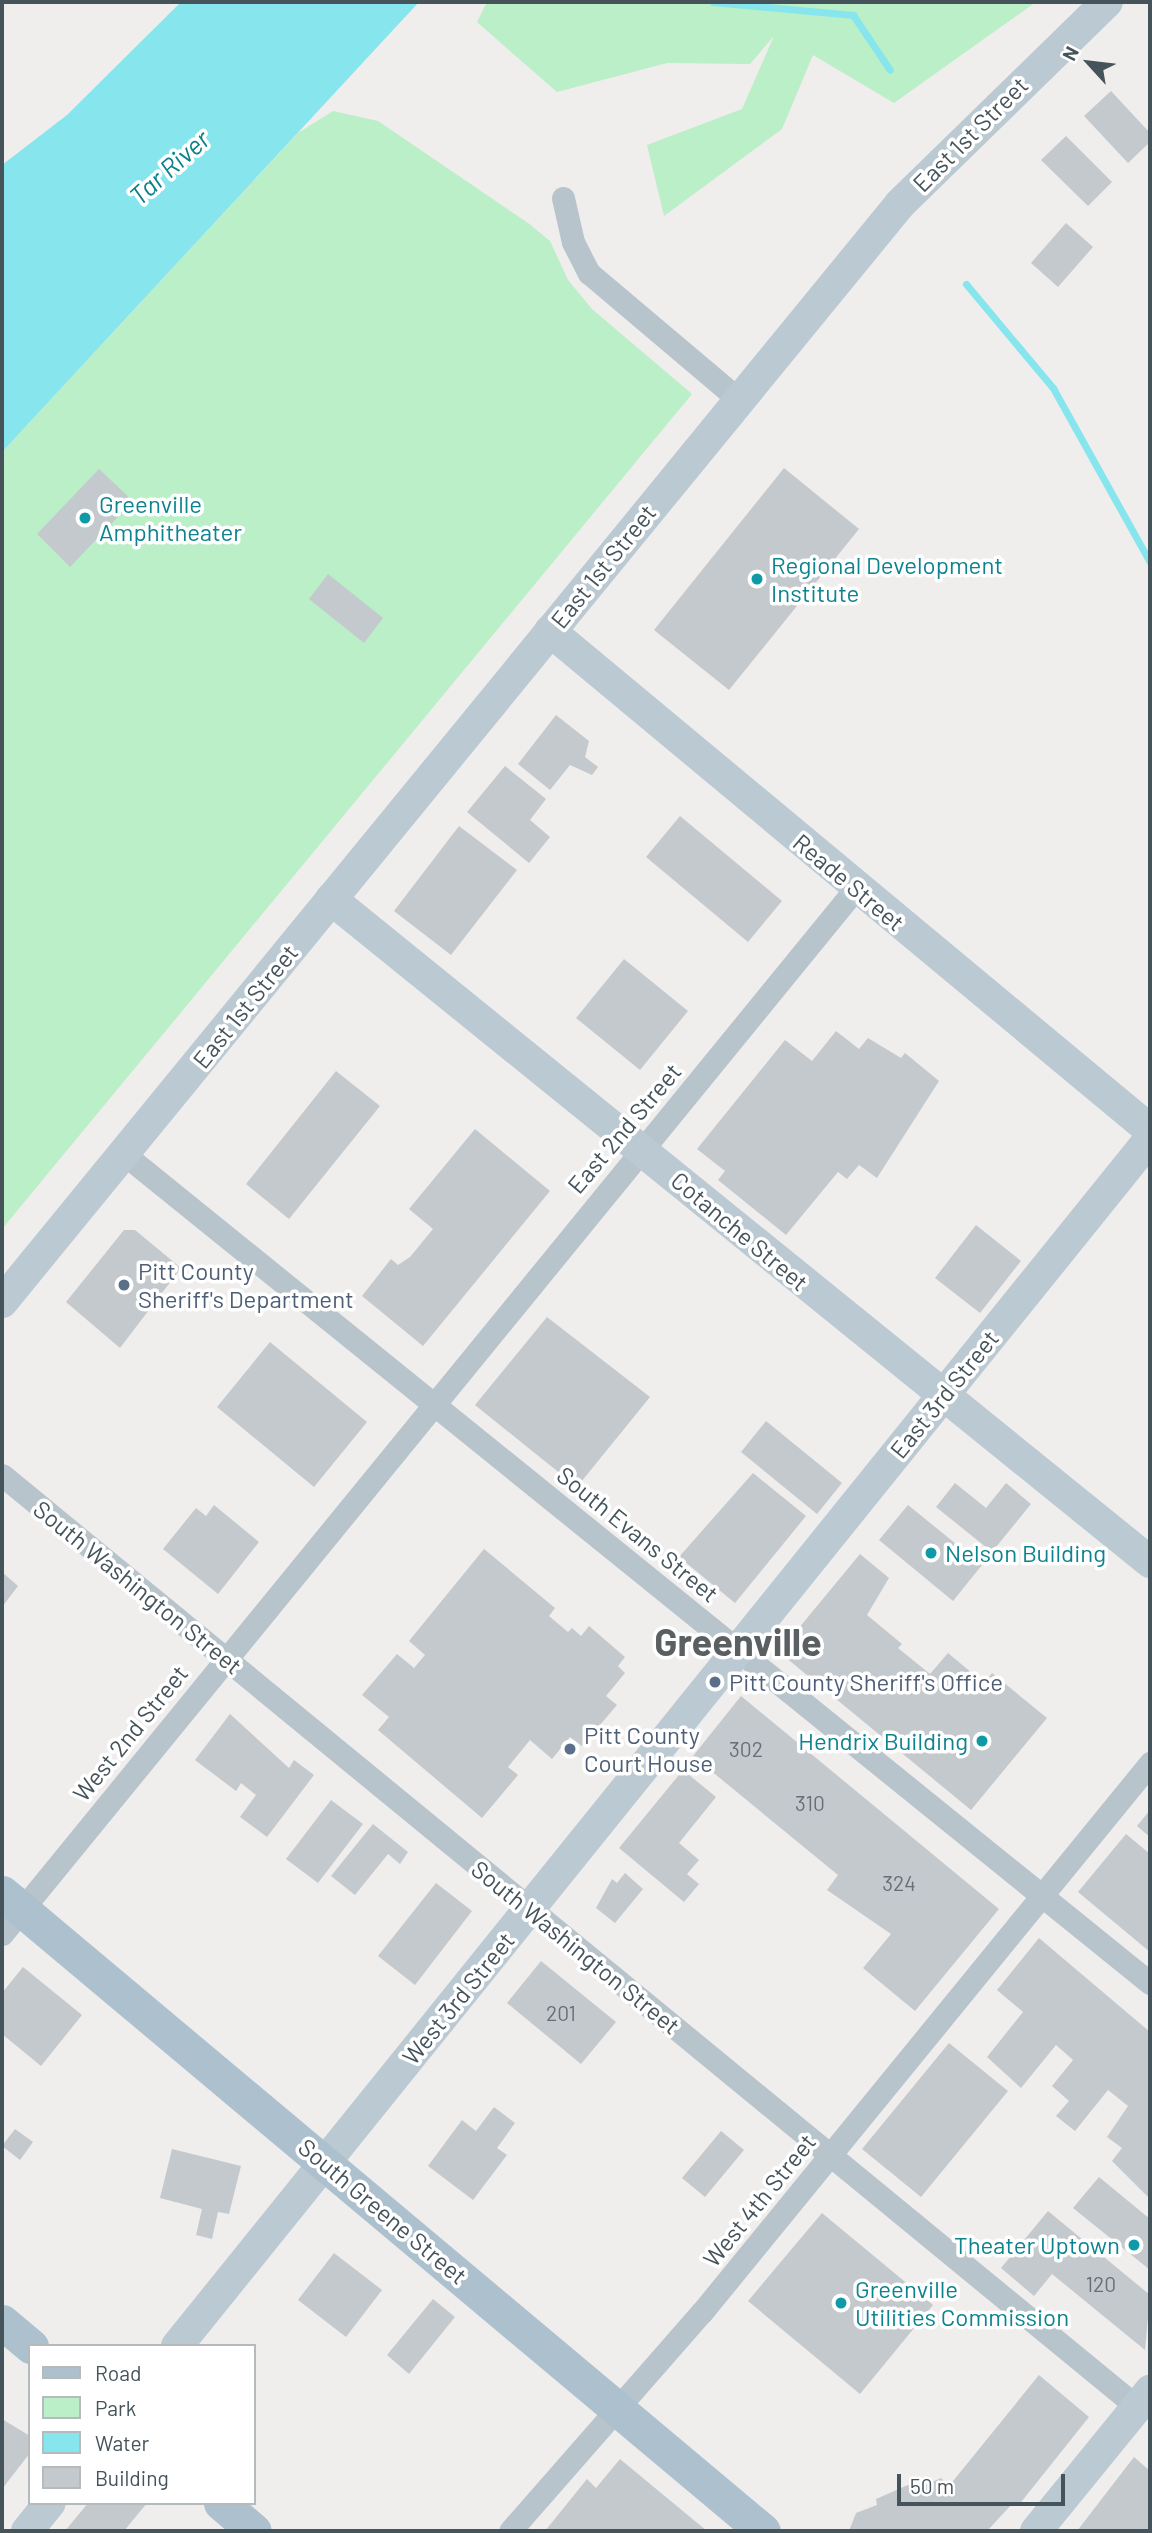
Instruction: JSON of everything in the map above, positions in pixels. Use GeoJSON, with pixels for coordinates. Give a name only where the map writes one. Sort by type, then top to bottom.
{"type":"FeatureCollection","features":[{"type":"Feature","properties":{"kind":"main road","name":"South Greene Street"},"geometry":{"type":"LineString","coordinates":[[8,1912],[325,2162],[615,2404],[762,2531]]}},
{"type":"Feature","properties":{"kind":"main road"},"geometry":{"type":"LineString","coordinates":[[2,2322],[29,2344]]}},
{"type":"Feature","properties":{"kind":"main road"},"geometry":{"type":"LineString","coordinates":[[223,2505],[254,2531]]}},
{"type":"Feature","properties":{"kind":"street","name":"East 1st Street"},"geometry":{"type":"LineString","coordinates":[[2,1302],[900,204],[1107,2]]}},
{"type":"Feature","properties":{"kind":"street"},"geometry":{"type":"LineString","coordinates":[[563,198],[573,242],[589,273],[738,399]]}},
{"type":"Feature","properties":{"kind":"street","name":"Reade Street"},"geometry":{"type":"LineString","coordinates":[[550,631],[1150,1130]]}},
{"type":"Feature","properties":{"kind":"street","name":"East 2nd Street"},"geometry":{"type":"LineString","coordinates":[[434,1403],[640,1148],[856,888]]}},
{"type":"Feature","properties":{"kind":"street","name":"Cotanche Street"},"geometry":{"type":"LineString","coordinates":[[331,899],[1150,1562]]}},
{"type":"Feature","properties":{"kind":"street","name":"East 3rd Street"},"geometry":{"type":"LineString","coordinates":[[738,1650],[1150,1139]]}},
{"type":"Feature","properties":{"kind":"street","name":"South Evans Street"},"geometry":{"type":"LineString","coordinates":[[124,1154],[1150,1983]]}},
{"type":"Feature","properties":{"kind":"street","name":"West 2nd Street"},"geometry":{"type":"LineString","coordinates":[[8,1912],[224,1658],[434,1403]]}},
{"type":"Feature","properties":{"kind":"street","name":"South Washington Street"},"geometry":{"type":"LineString","coordinates":[[2,1475],[830,2155],[1146,2406]]}},
{"type":"Feature","properties":{"kind":"street","name":"West 3rd Street"},"geometry":{"type":"LineString","coordinates":[[179,2344],[738,1650]]}},
{"type":"Feature","properties":{"kind":"street","name":"West 4th Street"},"geometry":{"type":"LineString","coordinates":[[510,2531],[615,2404],[702,2312],[1150,1763]]}},
{"type":"Feature","properties":{"kind":"street"},"geometry":{"type":"LineString","coordinates":[[1036,2531],[1146,2406]]}},
{"type":"Feature","properties":{"kind":"street"},"geometry":{"type":"LineString","coordinates":[[27,2531],[48,2505]]}},
{"type":"Feature","properties":{"kind":"green space"},"geometry":{"type":"Polygon","coordinates":[[[487,2],[1036,2],[894,103],[813,55],[782,129],[664,216],[647,145],[742,109],[774,36],[750,64],[667,63],[557,92],[477,22],[487,2]]]}},
{"type":"Feature","properties":{"kind":"green space"},"geometry":{"type":"Polygon","coordinates":[[[333,111],[378,121],[528,223],[550,241],[568,280],[592,309],[692,394],[2,1229],[2,452],[298,133],[333,111]]]}},
{"type":"Feature","properties":{"kind":"water","name":"Tar River"},"geometry":{"type":"Polygon","coordinates":[[[181,2],[419,2],[2,452],[2,165],[67,115],[181,2]]]}},
{"type":"Feature","properties":{"kind":"building"},"geometry":{"type":"Polygon","coordinates":[[[1111,91],[1150,133],[1150,142],[1128,163],[1084,116],[1111,91]]]}},
{"type":"Feature","properties":{"kind":"building"},"geometry":{"type":"Polygon","coordinates":[[[1066,136],[1112,182],[1088,206],[1041,160],[1066,136]]]}},
{"type":"Feature","properties":{"kind":"building"},"geometry":{"type":"Polygon","coordinates":[[[1066,223],[1093,247],[1058,287],[1031,263],[1066,223]]]}},
{"type":"Feature","properties":{"kind":"building","name":"Regional Development Institute"},"geometry":{"type":"Polygon","coordinates":[[[784,468],[859,529],[729,690],[654,630],[784,468]]]}},
{"type":"Feature","properties":{"kind":"building","name":"Greenville Amphitheater"},"geometry":{"type":"Polygon","coordinates":[[[99,469],[133,501],[70,567],[37,534],[99,469]]]}},
{"type":"Feature","properties":{"kind":"building"},"geometry":{"type":"Polygon","coordinates":[[[328,574],[383,618],[364,643],[309,599],[328,574]]]}},
{"type":"Feature","properties":{"kind":"building"},"geometry":{"type":"Polygon","coordinates":[[[556,715],[589,741],[585,757],[598,767],[592,775],[570,765],[550,790],[518,764],[556,715]]]}},
{"type":"Feature","properties":{"kind":"building"},"geometry":{"type":"Polygon","coordinates":[[[505,766],[546,799],[530,820],[550,837],[529,863],[467,812],[505,766]]]}},
{"type":"Feature","properties":{"kind":"building"},"geometry":{"type":"Polygon","coordinates":[[[680,816],[782,901],[748,942],[646,857],[680,816]]]}},
{"type":"Feature","properties":{"kind":"building"},"geometry":{"type":"Polygon","coordinates":[[[459,826],[517,870],[451,955],[394,911],[459,826]]]}},
{"type":"Feature","properties":{"kind":"building"},"geometry":{"type":"Polygon","coordinates":[[[624,959],[688,1011],[640,1070],[576,1018],[624,959]]]}},
{"type":"Feature","properties":{"kind":"building"},"geometry":{"type":"Polygon","coordinates":[[[836,1031],[859,1049],[868,1038],[901,1058],[905,1053],[939,1081],[877,1178],[859,1165],[847,1179],[838,1172],[786,1235],[718,1180],[725,1171],[697,1149],[785,1040],[812,1061],[836,1031]]]}},
{"type":"Feature","properties":{"kind":"building"},"geometry":{"type":"Polygon","coordinates":[[[336,1071],[380,1106],[289,1219],[246,1184],[336,1071]]]}},
{"type":"Feature","properties":{"kind":"building"},"geometry":{"type":"Polygon","coordinates":[[[475,1129],[550,1191],[423,1346],[362,1296],[391,1259],[398,1265],[410,1257],[433,1229],[409,1209],[475,1129]]]}},
{"type":"Feature","properties":{"kind":"building"},"geometry":{"type":"Polygon","coordinates":[[[976,1225],[1021,1261],[980,1313],[935,1278],[976,1225]]]}},
{"type":"Feature","properties":{"kind":"building","name":"Pitt County Sheriff's Department"},"geometry":{"type":"Polygon","coordinates":[[[124,1230],[135,1230],[181,1268],[120,1348],[66,1302],[124,1230]]]}},
{"type":"Feature","properties":{"kind":"building"},"geometry":{"type":"Polygon","coordinates":[[[547,1317],[650,1397],[577,1487],[475,1405],[547,1317]]]}},
{"type":"Feature","properties":{"kind":"building"},"geometry":{"type":"Polygon","coordinates":[[[270,1342],[367,1422],[314,1487],[217,1407],[270,1342]]]}},
{"type":"Feature","properties":{"kind":"building"},"geometry":{"type":"Polygon","coordinates":[[[766,1421],[842,1483],[817,1514],[741,1452],[766,1421]]]}},
{"type":"Feature","properties":{"kind":"building"},"geometry":{"type":"Polygon","coordinates":[[[753,1473],[806,1516],[735,1603],[679,1557],[753,1473]]]}},
{"type":"Feature","properties":{"kind":"building"},"geometry":{"type":"Polygon","coordinates":[[[955,1483],[986,1508],[1006,1483],[1031,1504],[992,1552],[936,1507],[955,1483]]]}},
{"type":"Feature","properties":{"kind":"building"},"geometry":{"type":"Polygon","coordinates":[[[214,1505],[259,1542],[218,1594],[163,1549],[196,1508],[206,1516],[214,1505]]]}},
{"type":"Feature","properties":{"kind":"building","name":"Nelson Building"},"geometry":{"type":"Polygon","coordinates":[[[908,1505],[982,1565],[953,1601],[879,1540],[908,1505]]]}},
{"type":"Feature","properties":{"kind":"building"},"geometry":{"type":"Polygon","coordinates":[[[484,1549],[555,1608],[549,1616],[568,1632],[572,1628],[581,1636],[589,1626],[625,1657],[618,1666],[625,1673],[606,1696],[617,1705],[582,1746],[570,1737],[552,1759],[530,1740],[508,1767],[518,1775],[482,1818],[378,1730],[389,1717],[362,1695],[397,1654],[414,1668],[425,1655],[409,1641],[484,1549]]]}},
{"type":"Feature","properties":{"kind":"building"},"geometry":{"type":"Polygon","coordinates":[[[860,1554],[889,1578],[867,1615],[902,1644],[898,1648],[930,1674],[948,1653],[984,1683],[992,1673],[1047,1718],[971,1810],[779,1652],[860,1554]]]}},
{"type":"Feature","properties":{"kind":"building"},"geometry":{"type":"Polygon","coordinates":[[[2,1572],[18,1586],[2,1607],[2,1572]]]}},
{"type":"Feature","properties":{"kind":"building"},"geometry":{"type":"Polygon","coordinates":[[[741,1696],[999,1909],[915,2011],[863,1968],[891,1934],[827,1890],[838,1875],[693,1756],[741,1696]]]}},
{"type":"Feature","properties":{"kind":"building"},"geometry":{"type":"Polygon","coordinates":[[[230,1714],[289,1768],[294,1760],[314,1775],[267,1837],[240,1817],[256,1795],[241,1783],[236,1791],[195,1760],[230,1714]]]}},
{"type":"Feature","properties":{"kind":"building"},"geometry":{"type":"Polygon","coordinates":[[[683,1770],[716,1797],[679,1843],[699,1860],[687,1874],[699,1884],[684,1902],[619,1848],[683,1770]]]}},
{"type":"Feature","properties":{"kind":"building"},"geometry":{"type":"Polygon","coordinates":[[[331,1800],[363,1824],[318,1883],[286,1859],[331,1800]]]}},
{"type":"Feature","properties":{"kind":"building"},"geometry":{"type":"Polygon","coordinates":[[[1150,1810],[1150,1837],[1137,1826],[1150,1810]]]}},
{"type":"Feature","properties":{"kind":"building"},"geometry":{"type":"Polygon","coordinates":[[[373,1824],[408,1852],[400,1864],[388,1854],[355,1895],[331,1876],[373,1824]]]}},
{"type":"Feature","properties":{"kind":"building"},"geometry":{"type":"Polygon","coordinates":[[[1126,1834],[1150,1854],[1150,1952],[1078,1892],[1126,1834]]]}},
{"type":"Feature","properties":{"kind":"building"},"geometry":{"type":"Polygon","coordinates":[[[625,1873],[643,1889],[615,1923],[596,1908],[612,1879],[617,1883],[625,1873]]]}},
{"type":"Feature","properties":{"kind":"building"},"geometry":{"type":"Polygon","coordinates":[[[436,1883],[472,1911],[415,1985],[378,1956],[436,1883]]]}},
{"type":"Feature","properties":{"kind":"building"},"geometry":{"type":"Polygon","coordinates":[[[1039,1938],[1150,2032],[1150,2199],[1112,2161],[1122,2148],[1107,2137],[1128,2106],[1108,2090],[1075,2131],[1056,2116],[1069,2101],[1052,2086],[1073,2060],[1056,2045],[1021,2088],[987,2057],[1023,2012],[997,1990],[1039,1938]]]}},
{"type":"Feature","properties":{"kind":"building"},"geometry":{"type":"Polygon","coordinates":[[[541,1961],[616,2022],[581,2064],[507,2003],[541,1961]]]}},
{"type":"Feature","properties":{"kind":"building"},"geometry":{"type":"Polygon","coordinates":[[[23,1967],[82,2015],[41,2066],[2,2034],[2,1993],[23,1967]]]}},
{"type":"Feature","properties":{"kind":"building"},"geometry":{"type":"Polygon","coordinates":[[[949,2043],[1008,2091],[921,2197],[862,2149],[949,2043]]]}},
{"type":"Feature","properties":{"kind":"building"},"geometry":{"type":"Polygon","coordinates":[[[494,2107],[515,2123],[497,2148],[507,2155],[473,2200],[428,2166],[462,2120],[476,2131],[494,2107]]]}},
{"type":"Feature","properties":{"kind":"building"},"geometry":{"type":"Polygon","coordinates":[[[15,2129],[33,2142],[20,2160],[2,2146],[15,2129]]]}},
{"type":"Feature","properties":{"kind":"building"},"geometry":{"type":"Polygon","coordinates":[[[721,2131],[744,2150],[705,2197],[682,2178],[721,2131]]]}},
{"type":"Feature","properties":{"kind":"building"},"geometry":{"type":"Polygon","coordinates":[[[172,2149],[241,2166],[229,2214],[218,2212],[212,2239],[196,2235],[202,2209],[160,2198],[172,2149]]]}},
{"type":"Feature","properties":{"kind":"building","name":"Theater Uptown"},"geometry":{"type":"Polygon","coordinates":[[[1099,2177],[1150,2219],[1150,2270],[1073,2208],[1099,2177]]]}},
{"type":"Feature","properties":{"kind":"building"},"geometry":{"type":"Polygon","coordinates":[[[1048,2211],[1150,2295],[1145,2350],[1052,2274],[1034,2296],[1001,2268],[1048,2211]]]}},
{"type":"Feature","properties":{"kind":"building","name":"Greenville Utilities Commission"},"geometry":{"type":"Polygon","coordinates":[[[822,2213],[933,2305],[860,2394],[748,2301],[822,2213]]]}},
{"type":"Feature","properties":{"kind":"building"},"geometry":{"type":"Polygon","coordinates":[[[334,2253],[382,2290],[346,2337],[298,2300],[334,2253]]]}},
{"type":"Feature","properties":{"kind":"building"},"geometry":{"type":"Polygon","coordinates":[[[433,2299],[455,2317],[409,2374],[387,2355],[433,2299]]]}},
{"type":"Feature","properties":{"kind":"building"},"geometry":{"type":"Polygon","coordinates":[[[1039,2375],[1089,2417],[1018,2506],[1012,2504],[987,2531],[849,2531],[856,2513],[877,2505],[876,2499],[917,2481],[923,2486],[941,2478],[949,2486],[1039,2375]]]}},
{"type":"Feature","properties":{"kind":"building"},"geometry":{"type":"Polygon","coordinates":[[[2,2419],[28,2435],[28,2456],[2,2489],[2,2419]]]}},
{"type":"Feature","properties":{"kind":"building"},"geometry":{"type":"Polygon","coordinates":[[[1134,2457],[1150,2471],[1150,2531],[1077,2531],[1134,2457]]]}},
{"type":"Feature","properties":{"kind":"building"},"geometry":{"type":"Polygon","coordinates":[[[620,2459],[707,2531],[545,2531],[587,2479],[596,2488],[620,2459]]]}},
{"type":"Feature","properties":{"kind":"building"},"geometry":{"type":"Polygon","coordinates":[[[86,2505],[145,2505],[124,2531],[65,2531],[86,2505]]]}},
{"type":"Feature","properties":{"kind":"waterway"},"geometry":{"type":"LineString","coordinates":[[713,2],[853,15],[890,70]]}},
{"type":"Feature","properties":{"kind":"waterway"},"geometry":{"type":"LineString","coordinates":[[966,284],[1053,388],[1150,562]]}},
{"type":"Feature","properties":{"kind":"place","name":"Greenville Amphitheater"},"geometry":{"type":"Point","coordinates":[85,518]}},
{"type":"Feature","properties":{"kind":"place","name":"Regional Development Institute"},"geometry":{"type":"Point","coordinates":[757,579]}},
{"type":"Feature","properties":{"kind":"place","name":"Pitt County Sheriff's Department"},"geometry":{"type":"Point","coordinates":[124,1285]}},
{"type":"Feature","properties":{"kind":"place","name":"Nelson Building"},"geometry":{"type":"Point","coordinates":[931,1553]}},
{"type":"Feature","properties":{"kind":"place","name":"Pitt County Sheriff's Office"},"geometry":{"type":"Point","coordinates":[715,1682]}},
{"type":"Feature","properties":{"kind":"place","name":"Hendrix Building"},"geometry":{"type":"Point","coordinates":[982,1741]}},
{"type":"Feature","properties":{"kind":"place","name":"Pitt County Court House"},"geometry":{"type":"Point","coordinates":[570,1749]}},
{"type":"Feature","properties":{"kind":"place","name":"Theater Uptown"},"geometry":{"type":"Point","coordinates":[1134,2245]}},
{"type":"Feature","properties":{"kind":"place","name":"Greenville Utilities Commission"},"geometry":{"type":"Point","coordinates":[841,2303]}},
{"type":"Feature","properties":{"kind":"district","name":"Greenville"},"geometry":{"type":"Point","coordinates":[738,1642]}}]}
